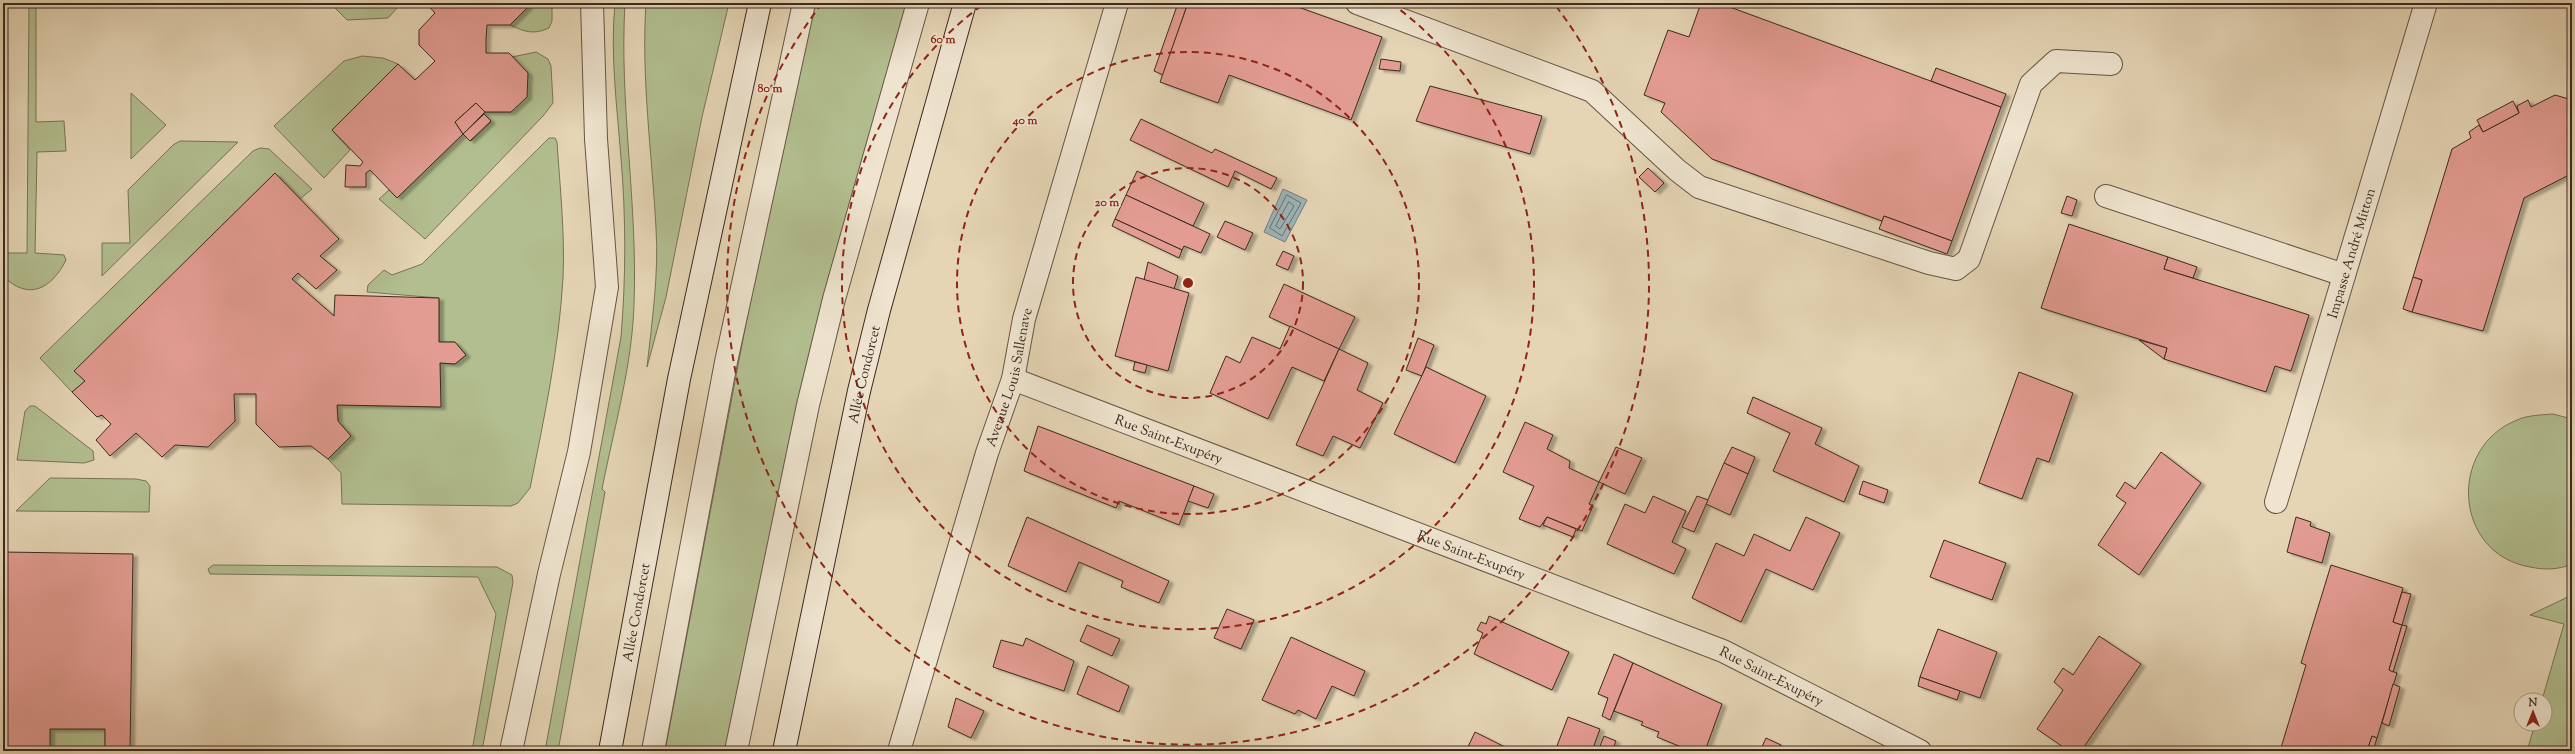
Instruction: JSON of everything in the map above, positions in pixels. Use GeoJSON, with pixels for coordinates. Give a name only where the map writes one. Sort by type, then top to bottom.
{"type":"FeatureCollection","features":[{"type":"Feature","properties":{"kind":"street"},"geometry":{"type":"LineString","coordinates":[[511,751],[549,574],[579,452],[606,287],[596,139],[592,3]]}},
{"type":"Feature","properties":{"kind":"street","name":"Allée Condorcet"},"geometry":{"type":"LineString","coordinates":[[610,751],[679,379],[760,3]]}},
{"type":"Feature","properties":{"kind":"street"},"geometry":{"type":"LineString","coordinates":[[653,751],[724,373],[804,3]]}},
{"type":"Feature","properties":{"kind":"street"},"geometry":{"type":"LineString","coordinates":[[736,751],[808,405],[834,299],[918,3]]}},
{"type":"Feature","properties":{"kind":"street","name":"Allée Condorcet"},"geometry":{"type":"LineString","coordinates":[[784,751],[859,391],[881,303],[965,3]]}},
{"type":"Feature","properties":{"kind":"street","name":"Avenue Louis Sallenave"},"geometry":{"type":"LineString","coordinates":[[899,751],[987,453],[1014,379],[1024,319],[1117,3]]}},
{"type":"Feature","properties":{"kind":"street"},"geometry":{"type":"LineString","coordinates":[[1357,3],[1592,91],[1677,170],[1699,187],[1929,263],[1956,269],[1969,259],[2031,84],[2056,61],[2111,64]]}},
{"type":"Feature","properties":{"kind":"street","name":"Impasse André Mitton"},"geometry":{"type":"LineString","coordinates":[[2276,502],[2426,3]]}},
{"type":"Feature","properties":{"kind":"street"},"geometry":{"type":"LineString","coordinates":[[2106,196],[2344,275]]}},
{"type":"Feature","properties":{"kind":"street","name":"Rue Saint-Exupéry"},"geometry":{"type":"LineString","coordinates":[[1014,379],[1723,651],[1920,751]]}},
{"type":"Feature","properties":{"kind":"green space"},"geometry":{"type":"Polygon","coordinates":[[[29,3],[36,3],[36,122],[64,121],[66,151],[37,152],[35,253],[64,255],[66,260],[54,278],[47,284],[31,290],[13,284],[3,276],[3,253],[27,253],[29,3]]]}},
{"type":"Feature","properties":{"kind":"green space"},"geometry":{"type":"Polygon","coordinates":[[[330,3],[395,3],[398,7],[388,18],[347,20],[330,3]]]}},
{"type":"Feature","properties":{"kind":"green space"},"geometry":{"type":"Polygon","coordinates":[[[529,3],[552,3],[552,21],[549,28],[530,32],[510,25],[528,7],[529,3]]]}},
{"type":"Feature","properties":{"kind":"green space"},"geometry":{"type":"Polygon","coordinates":[[[615,3],[625,3],[624,79],[635,267],[633,328],[622,397],[602,489],[605,492],[558,751],[545,751],[621,337],[625,270],[625,225],[613,41],[615,3]]]}},
{"type":"Feature","properties":{"kind":"green space"},"geometry":{"type":"Polygon","coordinates":[[[646,3],[729,3],[702,117],[666,297],[647,367],[657,263],[657,245],[646,87],[646,3]]]}},
{"type":"Feature","properties":{"kind":"green space"},"geometry":{"type":"Polygon","coordinates":[[[815,3],[907,3],[727,751],[665,751],[772,186],[815,3]]]}},
{"type":"Feature","properties":{"kind":"green space"},"geometry":{"type":"Polygon","coordinates":[[[536,52],[548,59],[551,66],[553,103],[543,116],[425,239],[379,199],[389,190],[397,198],[463,134],[471,141],[491,122],[484,114],[485,112],[511,112],[512,57],[536,52]]]}},
{"type":"Feature","properties":{"kind":"green space"},"geometry":{"type":"Polygon","coordinates":[[[362,56],[383,58],[398,64],[332,130],[350,150],[324,178],[274,126],[344,61],[362,56]]]}},
{"type":"Feature","properties":{"kind":"green space"},"geometry":{"type":"Polygon","coordinates":[[[131,93],[166,125],[131,159],[131,93]]]}},
{"type":"Feature","properties":{"kind":"green space"},"geometry":{"type":"Polygon","coordinates":[[[549,138],[555,138],[557,142],[563,227],[563,278],[558,331],[546,410],[530,488],[518,503],[511,506],[342,504],[341,473],[328,459],[351,436],[338,421],[337,405],[440,407],[440,363],[455,364],[466,355],[455,342],[439,342],[439,298],[367,292],[368,285],[384,270],[392,275],[422,264],[549,138]]]}},
{"type":"Feature","properties":{"kind":"green space"},"geometry":{"type":"Polygon","coordinates":[[[180,141],[238,142],[102,276],[102,243],[130,243],[128,190],[173,145],[180,141]]]}},
{"type":"Feature","properties":{"kind":"green space"},"geometry":{"type":"Polygon","coordinates":[[[260,148],[269,149],[312,189],[300,199],[275,173],[75,371],[85,381],[72,392],[40,358],[253,151],[260,148]]]}},
{"type":"Feature","properties":{"kind":"green space"},"geometry":{"type":"Polygon","coordinates":[[[30,406],[35,406],[93,451],[94,460],[84,463],[17,460],[25,411],[30,406]]]}},
{"type":"Feature","properties":{"kind":"green space"},"geometry":{"type":"Polygon","coordinates":[[[2553,414],[2572,419],[2572,564],[2551,569],[2540,569],[2505,558],[2486,542],[2474,522],[2469,499],[2470,475],[2479,453],[2494,434],[2521,418],[2553,414]]]}},
{"type":"Feature","properties":{"kind":"green space"},"geometry":{"type":"Polygon","coordinates":[[[50,478],[136,479],[146,481],[150,486],[149,512],[16,511],[50,478]]]}},
{"type":"Feature","properties":{"kind":"green space"},"geometry":{"type":"Polygon","coordinates":[[[213,565],[497,567],[512,575],[513,582],[482,751],[472,751],[496,614],[478,577],[210,574],[208,569],[213,565]]]}},
{"type":"Feature","properties":{"kind":"green space"},"geometry":{"type":"Polygon","coordinates":[[[2572,595],[2572,751],[2527,751],[2533,732],[2553,732],[2553,692],[2544,692],[2564,624],[2530,615],[2572,595]]]}},
{"type":"Feature","properties":{"kind":"green space"},"geometry":{"type":"Polygon","coordinates":[[[50,729],[105,729],[105,751],[50,751],[50,729]]]}},
{"type":"Feature","properties":{"kind":"water"},"geometry":{"type":"Polygon","coordinates":[[[1283,189],[1307,200],[1285,242],[1264,232],[1283,189]]]}},
{"type":"Feature","properties":{"kind":"building"},"geometry":{"type":"Polygon","coordinates":[[[426,3],[529,3],[528,7],[510,25],[487,25],[486,39],[486,53],[509,53],[528,73],[527,97],[511,112],[485,112],[476,103],[455,122],[463,134],[397,198],[370,170],[366,173],[366,187],[345,187],[346,165],[360,166],[363,162],[332,130],[398,64],[415,80],[435,61],[419,45],[419,30],[435,13],[426,3]]]}},
{"type":"Feature","properties":{"kind":"building"},"geometry":{"type":"Polygon","coordinates":[[[1178,3],[1188,3],[1163,75],[1154,71],[1178,3]]]}},
{"type":"Feature","properties":{"kind":"building"},"geometry":{"type":"Polygon","coordinates":[[[1188,3],[1287,3],[1382,37],[1351,120],[1229,75],[1218,103],[1160,82],[1188,3]]]}},
{"type":"Feature","properties":{"kind":"building"},"geometry":{"type":"Polygon","coordinates":[[[1701,3],[1719,3],[2001,107],[1952,241],[1884,216],[1882,221],[1712,159],[1661,112],[1665,103],[1644,95],[1668,30],[1689,37],[1701,3]]]}},
{"type":"Feature","properties":{"kind":"building"},"geometry":{"type":"Polygon","coordinates":[[[1381,59],[1401,62],[1400,71],[1379,69],[1381,59]]]}},
{"type":"Feature","properties":{"kind":"building"},"geometry":{"type":"Polygon","coordinates":[[[1936,68],[2006,94],[2001,107],[1931,81],[1936,68]]]}},
{"type":"Feature","properties":{"kind":"building"},"geometry":{"type":"Polygon","coordinates":[[[1430,86],[1542,116],[1530,154],[1416,121],[1430,86]]]}},
{"type":"Feature","properties":{"kind":"building"},"geometry":{"type":"Polygon","coordinates":[[[2555,95],[2572,100],[2572,177],[2567,176],[2524,198],[2483,331],[2412,312],[2422,280],[2413,277],[2452,149],[2471,138],[2469,132],[2479,125],[2483,132],[2519,113],[2517,106],[2528,100],[2531,107],[2555,95]]]}},
{"type":"Feature","properties":{"kind":"building"},"geometry":{"type":"Polygon","coordinates":[[[2513,101],[2519,113],[2483,132],[2477,120],[2513,101]]]}},
{"type":"Feature","properties":{"kind":"building"},"geometry":{"type":"Polygon","coordinates":[[[476,103],[485,112],[463,134],[455,122],[476,103]]]}},
{"type":"Feature","properties":{"kind":"building"},"geometry":{"type":"Polygon","coordinates":[[[484,114],[491,121],[470,141],[463,134],[484,114]]]}},
{"type":"Feature","properties":{"kind":"building"},"geometry":{"type":"Polygon","coordinates":[[[1141,119],[1212,153],[1215,149],[1277,178],[1271,189],[1235,171],[1228,187],[1130,140],[1141,119]]]}},
{"type":"Feature","properties":{"kind":"building"},"geometry":{"type":"Polygon","coordinates":[[[1648,168],[1664,183],[1655,192],[1639,177],[1648,168]]]}},
{"type":"Feature","properties":{"kind":"building"},"geometry":{"type":"Polygon","coordinates":[[[1137,171],[1204,203],[1193,226],[1126,195],[1137,171]]]}},
{"type":"Feature","properties":{"kind":"building"},"geometry":{"type":"Polygon","coordinates":[[[275,173],[339,239],[320,256],[337,270],[316,289],[298,273],[292,279],[334,316],[335,295],[439,298],[439,342],[455,342],[466,355],[455,364],[440,363],[441,407],[337,405],[338,421],[351,436],[328,459],[311,446],[279,447],[256,424],[256,394],[234,394],[235,421],[208,447],[175,445],[162,457],[136,433],[110,456],[96,440],[111,424],[102,415],[97,417],[72,392],[85,381],[74,371],[275,173]]]}},
{"type":"Feature","properties":{"kind":"building"},"geometry":{"type":"Polygon","coordinates":[[[1126,195],[1210,234],[1201,253],[1184,246],[1182,250],[1115,219],[1126,195]]]}},
{"type":"Feature","properties":{"kind":"building"},"geometry":{"type":"Polygon","coordinates":[[[2067,196],[2077,200],[2072,216],[2061,213],[2067,196]]]}},
{"type":"Feature","properties":{"kind":"building"},"geometry":{"type":"Polygon","coordinates":[[[1884,216],[1952,241],[1947,254],[1879,229],[1884,216]]]}},
{"type":"Feature","properties":{"kind":"building"},"geometry":{"type":"Polygon","coordinates":[[[1115,219],[1182,250],[1179,258],[1112,226],[1115,219]]]}},
{"type":"Feature","properties":{"kind":"building"},"geometry":{"type":"Polygon","coordinates":[[[1225,221],[1253,233],[1245,250],[1217,237],[1225,221]]]}},
{"type":"Feature","properties":{"kind":"building"},"geometry":{"type":"Polygon","coordinates":[[[2069,224],[2168,257],[2164,269],[2309,315],[2291,371],[2275,366],[2266,392],[2164,359],[2167,348],[2041,308],[2069,224]]]}},
{"type":"Feature","properties":{"kind":"building"},"geometry":{"type":"Polygon","coordinates":[[[1283,251],[1294,256],[1288,270],[1276,265],[1283,251]]]}},
{"type":"Feature","properties":{"kind":"building"},"geometry":{"type":"Polygon","coordinates":[[[2168,257],[2197,267],[2193,278],[2164,269],[2168,257]]]}},
{"type":"Feature","properties":{"kind":"building"},"geometry":{"type":"Polygon","coordinates":[[[1148,262],[1178,276],[1174,289],[1144,280],[1148,262]]]}},
{"type":"Feature","properties":{"kind":"building"},"geometry":{"type":"Polygon","coordinates":[[[1136,277],[1189,293],[1168,371],[1115,356],[1136,277]]]}},
{"type":"Feature","properties":{"kind":"building"},"geometry":{"type":"Polygon","coordinates":[[[2413,277],[2422,280],[2412,312],[2403,309],[2413,277]]]}},
{"type":"Feature","properties":{"kind":"building"},"geometry":{"type":"Polygon","coordinates":[[[1284,284],[1355,317],[1339,349],[1269,317],[1284,284]]]}},
{"type":"Feature","properties":{"kind":"building"},"geometry":{"type":"Polygon","coordinates":[[[1290,326],[1339,349],[1324,381],[1292,367],[1268,419],[1210,393],[1226,356],[1240,363],[1252,337],[1280,349],[1290,326]]]}},
{"type":"Feature","properties":{"kind":"building"},"geometry":{"type":"Polygon","coordinates":[[[1418,338],[1434,345],[1422,376],[1406,370],[1418,338]]]}},
{"type":"Feature","properties":{"kind":"building"},"geometry":{"type":"Polygon","coordinates":[[[2139,340],[2167,348],[2164,359],[2139,340]]]}},
{"type":"Feature","properties":{"kind":"building"},"geometry":{"type":"Polygon","coordinates":[[[1339,349],[1368,363],[1357,390],[1383,403],[1360,448],[1333,436],[1323,456],[1296,445],[1339,349]]]}},
{"type":"Feature","properties":{"kind":"building"},"geometry":{"type":"Polygon","coordinates":[[[1135,362],[1147,365],[1145,373],[1133,370],[1135,362]]]}},
{"type":"Feature","properties":{"kind":"building"},"geometry":{"type":"Polygon","coordinates":[[[1426,367],[1486,396],[1455,463],[1394,434],[1426,367]]]}},
{"type":"Feature","properties":{"kind":"building"},"geometry":{"type":"Polygon","coordinates":[[[2019,372],[2073,393],[2049,462],[2037,458],[2022,499],[1979,483],[2019,372]]]}},
{"type":"Feature","properties":{"kind":"building"},"geometry":{"type":"Polygon","coordinates":[[[1753,397],[1822,428],[1815,444],[1859,466],[1844,502],[1773,471],[1790,433],[1747,413],[1753,397]]]}},
{"type":"Feature","properties":{"kind":"building"},"geometry":{"type":"Polygon","coordinates":[[[1525,422],[1553,435],[1547,449],[1570,461],[1569,468],[1599,482],[1589,504],[1593,506],[1582,531],[1547,517],[1540,527],[1519,519],[1534,486],[1503,472],[1525,422]]]}},
{"type":"Feature","properties":{"kind":"building"},"geometry":{"type":"Polygon","coordinates":[[[1038,426],[1194,486],[1179,525],[1119,501],[1116,508],[1024,471],[1038,426]]]}},
{"type":"Feature","properties":{"kind":"building"},"geometry":{"type":"Polygon","coordinates":[[[1616,447],[1642,458],[1625,494],[1599,482],[1616,447]]]}},
{"type":"Feature","properties":{"kind":"building"},"geometry":{"type":"Polygon","coordinates":[[[1732,447],[1755,457],[1748,474],[1724,463],[1732,447]]]}},
{"type":"Feature","properties":{"kind":"building"},"geometry":{"type":"Polygon","coordinates":[[[2161,452],[2201,483],[2139,575],[2098,545],[2126,503],[2116,496],[2125,482],[2135,489],[2161,452]]]}},
{"type":"Feature","properties":{"kind":"building"},"geometry":{"type":"Polygon","coordinates":[[[1724,463],[1748,474],[1730,515],[1706,504],[1724,463]]]}},
{"type":"Feature","properties":{"kind":"building"},"geometry":{"type":"Polygon","coordinates":[[[1863,481],[1888,490],[1884,503],[1859,494],[1863,481]]]}},
{"type":"Feature","properties":{"kind":"building"},"geometry":{"type":"Polygon","coordinates":[[[1194,486],[1214,494],[1208,508],[1188,501],[1194,486]]]}},
{"type":"Feature","properties":{"kind":"building"},"geometry":{"type":"Polygon","coordinates":[[[1653,496],[1686,511],[1672,542],[1686,549],[1674,574],[1607,544],[1625,504],[1645,513],[1653,496]]]}},
{"type":"Feature","properties":{"kind":"building"},"geometry":{"type":"Polygon","coordinates":[[[1697,496],[1708,500],[1694,532],[1682,527],[1697,496]]]}},
{"type":"Feature","properties":{"kind":"building"},"geometry":{"type":"Polygon","coordinates":[[[1027,517],[1169,581],[1159,603],[1121,587],[1123,581],[1079,562],[1066,592],[1008,566],[1027,517]]]}},
{"type":"Feature","properties":{"kind":"building"},"geometry":{"type":"Polygon","coordinates":[[[1547,517],[1576,529],[1573,537],[1543,525],[1547,517]]]}},
{"type":"Feature","properties":{"kind":"building"},"geometry":{"type":"Polygon","coordinates":[[[1806,517],[1840,533],[1813,590],[1766,569],[1741,622],[1692,598],[1716,543],[1744,556],[1754,534],[1790,551],[1806,517]]]}},
{"type":"Feature","properties":{"kind":"building"},"geometry":{"type":"Polygon","coordinates":[[[2296,517],[2311,522],[2310,526],[2330,533],[2322,563],[2287,552],[2296,517]]]}},
{"type":"Feature","properties":{"kind":"building"},"geometry":{"type":"Polygon","coordinates":[[[1944,540],[2006,563],[1992,600],[1930,577],[1944,540]]]}},
{"type":"Feature","properties":{"kind":"building"},"geometry":{"type":"Polygon","coordinates":[[[3,552],[133,554],[130,751],[105,751],[105,729],[50,729],[50,751],[3,751],[3,552]]]}},
{"type":"Feature","properties":{"kind":"building"},"geometry":{"type":"Polygon","coordinates":[[[2331,565],[2403,588],[2393,622],[2402,625],[2389,670],[2397,673],[2377,738],[2372,736],[2367,751],[2280,751],[2306,665],[2301,663],[2331,565]]]}},
{"type":"Feature","properties":{"kind":"building"},"geometry":{"type":"Polygon","coordinates":[[[2402,592],[2411,594],[2402,625],[2393,622],[2402,592]]]}},
{"type":"Feature","properties":{"kind":"building"},"geometry":{"type":"Polygon","coordinates":[[[1227,609],[1254,620],[1241,649],[1214,638],[1227,609]]]}},
{"type":"Feature","properties":{"kind":"building"},"geometry":{"type":"Polygon","coordinates":[[[1489,616],[1569,652],[1552,690],[1474,654],[1483,633],[1477,630],[1481,622],[1486,624],[1489,616]]]}},
{"type":"Feature","properties":{"kind":"building"},"geometry":{"type":"Polygon","coordinates":[[[1087,625],[1120,639],[1112,656],[1080,641],[1087,625]]]}},
{"type":"Feature","properties":{"kind":"building"},"geometry":{"type":"Polygon","coordinates":[[[2402,625],[2407,626],[2393,672],[2389,670],[2402,625]]]}},
{"type":"Feature","properties":{"kind":"building"},"geometry":{"type":"Polygon","coordinates":[[[1938,629],[1997,652],[1980,698],[1920,677],[1938,629]]]}},
{"type":"Feature","properties":{"kind":"building"},"geometry":{"type":"Polygon","coordinates":[[[2099,636],[2141,664],[2081,751],[2069,751],[2037,729],[2063,690],[2054,682],[2063,668],[2073,675],[2099,636]]]}},
{"type":"Feature","properties":{"kind":"building"},"geometry":{"type":"Polygon","coordinates":[[[1291,637],[1365,671],[1354,696],[1332,686],[1316,719],[1298,710],[1295,714],[1262,700],[1291,637]]]}},
{"type":"Feature","properties":{"kind":"building"},"geometry":{"type":"Polygon","coordinates":[[[1026,638],[1074,661],[1064,691],[993,667],[1001,640],[1023,646],[1026,638]]]}},
{"type":"Feature","properties":{"kind":"building"},"geometry":{"type":"Polygon","coordinates":[[[1614,654],[1633,663],[1610,720],[1602,716],[1608,698],[1598,694],[1614,654]]]}},
{"type":"Feature","properties":{"kind":"building"},"geometry":{"type":"Polygon","coordinates":[[[1633,663],[1722,704],[1705,751],[1691,751],[1657,737],[1659,732],[1641,725],[1643,722],[1614,711],[1633,663]]]}},
{"type":"Feature","properties":{"kind":"building"},"geometry":{"type":"Polygon","coordinates":[[[1088,666],[1129,686],[1119,712],[1077,694],[1088,666]]]}},
{"type":"Feature","properties":{"kind":"building"},"geometry":{"type":"Polygon","coordinates":[[[1920,677],[1960,691],[1957,700],[1918,686],[1920,677]]]}},
{"type":"Feature","properties":{"kind":"building"},"geometry":{"type":"Polygon","coordinates":[[[2393,684],[2400,687],[2389,726],[2382,723],[2393,684]]]}},
{"type":"Feature","properties":{"kind":"building"},"geometry":{"type":"Polygon","coordinates":[[[956,698],[984,711],[971,738],[948,727],[956,698]]]}},
{"type":"Feature","properties":{"kind":"building"},"geometry":{"type":"Polygon","coordinates":[[[1568,717],[1600,729],[1592,751],[1555,751],[1568,717]]]}},
{"type":"Feature","properties":{"kind":"building"},"geometry":{"type":"Polygon","coordinates":[[[1475,732],[1513,751],[1466,751],[1475,732]]]}},
{"type":"Feature","properties":{"kind":"building"},"geometry":{"type":"Polygon","coordinates":[[[1604,736],[1616,741],[1612,751],[1598,751],[1604,736]]]}},
{"type":"Feature","properties":{"kind":"building"},"geometry":{"type":"Polygon","coordinates":[[[2372,736],[2377,738],[2373,751],[2367,751],[2372,736]]]}},
{"type":"Feature","properties":{"kind":"building"},"geometry":{"type":"Polygon","coordinates":[[[1766,738],[1781,745],[1779,751],[1760,751],[1766,738]]]}}]}
